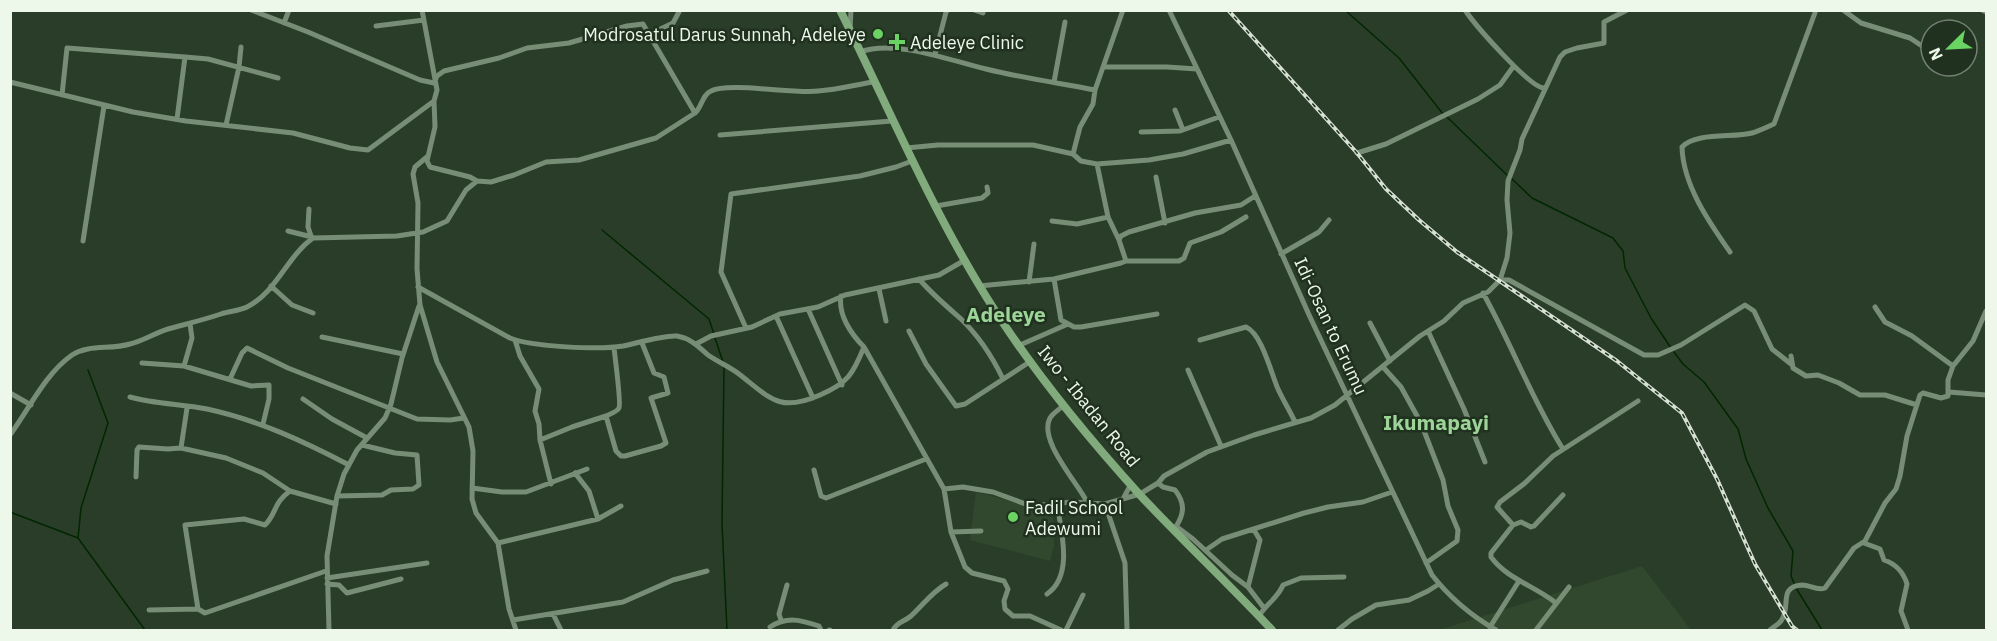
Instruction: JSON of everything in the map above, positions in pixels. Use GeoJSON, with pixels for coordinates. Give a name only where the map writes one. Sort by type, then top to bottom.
{"type":"FeatureCollection","features":[{"type":"Feature","properties":{"kind":"main road","name":"Iwo - Ibadan Road"},"geometry":{"type":"LineString","coordinates":[[840,10],[912,161],[979,286],[1031,361],[1064,405],[1131,484],[1272,630]]}},
{"type":"Feature","properties":{"kind":"street"},"geometry":{"type":"LineString","coordinates":[[251,10],[420,80],[434,82]]}},
{"type":"Feature","properties":{"kind":"street"},"geometry":{"type":"LineString","coordinates":[[284,23],[289,10]]}},
{"type":"Feature","properties":{"kind":"street"},"geometry":{"type":"LineString","coordinates":[[422,10],[437,90],[434,101],[435,127],[428,156],[430,167],[483,182],[500,180],[546,162],[579,160],[663,135],[700,109],[706,94],[713,90],[744,88],[817,92],[873,82]]}},
{"type":"Feature","properties":{"kind":"street"},"geometry":{"type":"LineString","coordinates":[[650,34],[673,23],[680,10]]}},
{"type":"Feature","properties":{"kind":"street"},"geometry":{"type":"LineString","coordinates":[[850,31],[851,10]]}},
{"type":"Feature","properties":{"kind":"street"},"geometry":{"type":"LineString","coordinates":[[935,55],[948,10]]}},
{"type":"Feature","properties":{"kind":"street"},"geometry":{"type":"LineString","coordinates":[[974,10],[983,13]]}},
{"type":"Feature","properties":{"kind":"street"},"geometry":{"type":"LineString","coordinates":[[1073,154],[1080,127],[1093,104],[1095,90],[1105,67],[1123,10]]}},
{"type":"Feature","properties":{"kind":"street","name":"Idi-Osan to Erumu"},"geometry":{"type":"LineString","coordinates":[[1169,10],[1426,563],[1439,584],[1459,605],[1493,629]]}},
{"type":"Feature","properties":{"kind":"street"},"geometry":{"type":"LineString","coordinates":[[1465,10],[1513,67],[1536,87],[1544,88]]}},
{"type":"Feature","properties":{"kind":"street"},"geometry":{"type":"LineString","coordinates":[[944,489],[963,488],[993,492],[1031,506],[1087,502],[1105,504],[1140,494],[1158,483],[1164,476],[1221,446],[1311,418],[1322,412],[1444,321],[1463,303],[1494,288],[1500,280],[1508,258],[1510,233],[1508,181],[1544,88],[1565,52],[1604,43],[1604,22],[1627,10]]}},
{"type":"Feature","properties":{"kind":"street"},"geometry":{"type":"LineString","coordinates":[[1730,252],[1708,220],[1683,160],[1682,147],[1705,138],[1750,133],[1774,124],[1816,10]]}},
{"type":"Feature","properties":{"kind":"street"},"geometry":{"type":"LineString","coordinates":[[1843,10],[1861,23],[1910,38],[1919,44]]}},
{"type":"Feature","properties":{"kind":"street"},"geometry":{"type":"LineString","coordinates":[[1982,10],[1986,12]]}},
{"type":"Feature","properties":{"kind":"street"},"geometry":{"type":"LineString","coordinates":[[376,26],[424,21]]}},
{"type":"Feature","properties":{"kind":"street"},"geometry":{"type":"LineString","coordinates":[[1054,82],[1065,22]]}},
{"type":"Feature","properties":{"kind":"street"},"geometry":{"type":"LineString","coordinates":[[434,82],[437,76],[444,71],[499,58],[527,48],[569,43],[627,26],[643,24],[695,113]]}},
{"type":"Feature","properties":{"kind":"street"},"geometry":{"type":"LineString","coordinates":[[860,52],[876,47],[935,55],[985,69],[1095,90]]}},
{"type":"Feature","properties":{"kind":"street"},"geometry":{"type":"LineString","coordinates":[[62,95],[67,48],[208,59],[278,78]]}},
{"type":"Feature","properties":{"kind":"street"},"geometry":{"type":"LineString","coordinates":[[226,125],[241,48]]}},
{"type":"Feature","properties":{"kind":"street"},"geometry":{"type":"LineString","coordinates":[[177,119],[185,57]]}},
{"type":"Feature","properties":{"kind":"street"},"geometry":{"type":"LineString","coordinates":[[1105,67],[1197,69]]}},
{"type":"Feature","properties":{"kind":"street"},"geometry":{"type":"LineString","coordinates":[[1357,153],[1386,144],[1478,99],[1500,85],[1513,67]]}},
{"type":"Feature","properties":{"kind":"street"},"geometry":{"type":"LineString","coordinates":[[10,82],[104,106],[177,119],[293,133],[350,148],[368,150],[434,101]]}},
{"type":"Feature","properties":{"kind":"street"},"geometry":{"type":"LineString","coordinates":[[83,241],[104,106]]}},
{"type":"Feature","properties":{"kind":"street"},"geometry":{"type":"LineString","coordinates":[[1175,110],[1183,130]]}},
{"type":"Feature","properties":{"kind":"street"},"geometry":{"type":"LineString","coordinates":[[1142,132],[1183,130],[1219,117]]}},
{"type":"Feature","properties":{"kind":"street"},"geometry":{"type":"LineString","coordinates":[[720,135],[892,121]]}},
{"type":"Feature","properties":{"kind":"street"},"geometry":{"type":"LineString","coordinates":[[906,148],[948,144],[1006,146],[1026,144],[1073,154],[1081,161],[1097,164],[1149,160],[1183,154],[1231,140]]}},
{"type":"Feature","properties":{"kind":"street"},"geometry":{"type":"LineString","coordinates":[[428,156],[415,167],[413,174],[418,202],[420,305],[437,362],[472,437],[471,499],[476,513],[498,543],[516,630]]}},
{"type":"Feature","properties":{"kind":"street"},"geometry":{"type":"LineString","coordinates":[[746,328],[721,272],[731,195],[860,176],[912,161]]}},
{"type":"Feature","properties":{"kind":"street"},"geometry":{"type":"LineString","coordinates":[[1097,164],[1108,217],[1126,261]]}},
{"type":"Feature","properties":{"kind":"street"},"geometry":{"type":"LineString","coordinates":[[1156,177],[1165,223]]}},
{"type":"Feature","properties":{"kind":"street"},"geometry":{"type":"LineString","coordinates":[[288,231],[312,237],[418,234],[447,222],[466,190],[477,181]]}},
{"type":"Feature","properties":{"kind":"street"},"geometry":{"type":"LineString","coordinates":[[936,206],[982,198],[988,192],[987,187]]}},
{"type":"Feature","properties":{"kind":"street"},"geometry":{"type":"LineString","coordinates":[[1119,240],[1121,236],[1129,232],[1195,213],[1241,206],[1255,196]]}},
{"type":"Feature","properties":{"kind":"street"},"geometry":{"type":"LineString","coordinates":[[309,209],[308,227],[312,237]]}},
{"type":"Feature","properties":{"kind":"street"},"geometry":{"type":"LineString","coordinates":[[1052,221],[1077,224],[1108,217]]}},
{"type":"Feature","properties":{"kind":"street"},"geometry":{"type":"LineString","coordinates":[[979,286],[1000,282],[1054,279],[1126,261],[1179,261],[1184,258],[1188,244],[1221,232],[1246,217]]}},
{"type":"Feature","properties":{"kind":"street"},"geometry":{"type":"LineString","coordinates":[[1281,254],[1319,232],[1329,220]]}},
{"type":"Feature","properties":{"kind":"street"},"geometry":{"type":"LineString","coordinates":[[10,435],[50,378],[78,351],[130,344],[164,331],[247,307],[263,296],[312,237]]}},
{"type":"Feature","properties":{"kind":"street"},"geometry":{"type":"LineString","coordinates":[[1029,282],[1034,244]]}},
{"type":"Feature","properties":{"kind":"street"},"geometry":{"type":"LineString","coordinates":[[696,344],[711,336],[746,328],[776,316],[818,307],[842,296],[947,272],[965,260]]}},
{"type":"Feature","properties":{"kind":"street"},"geometry":{"type":"LineString","coordinates":[[919,279],[934,297],[961,320],[979,340],[991,355],[1003,379]]}},
{"type":"Feature","properties":{"kind":"street"},"geometry":{"type":"LineString","coordinates":[[1054,279],[1060,318],[1074,327],[1157,314]]}},
{"type":"Feature","properties":{"kind":"street"},"geometry":{"type":"LineString","coordinates":[[1500,280],[1509,280],[1644,355],[1658,355],[1681,345],[1745,305],[1754,311],[1772,349],[1796,371],[1806,376],[1818,375],[1839,383],[1860,395],[1886,395],[1917,405]]}},
{"type":"Feature","properties":{"kind":"street"},"geometry":{"type":"LineString","coordinates":[[271,286],[292,305],[313,313]]}},
{"type":"Feature","properties":{"kind":"street"},"geometry":{"type":"LineString","coordinates":[[418,287],[515,340],[532,344],[593,349],[614,348],[674,336],[686,339],[740,375],[766,397],[792,404],[813,398],[842,385],[854,368],[864,347]]}},
{"type":"Feature","properties":{"kind":"street"},"geometry":{"type":"LineString","coordinates":[[879,289],[886,321]]}},
{"type":"Feature","properties":{"kind":"street"},"geometry":{"type":"LineString","coordinates":[[1483,294],[1508,338],[1532,395],[1563,449]]}},
{"type":"Feature","properties":{"kind":"street"},"geometry":{"type":"LineString","coordinates":[[842,296],[841,307],[848,326],[864,347],[944,489],[951,532],[965,567],[972,573],[1004,581],[1008,589],[1004,601],[1005,609],[1013,616],[1030,616],[1063,630],[1083,595]]}},
{"type":"Feature","properties":{"kind":"street"},"geometry":{"type":"LineString","coordinates":[[329,630],[326,571],[337,496],[349,465],[367,438],[385,418],[420,305]]}},
{"type":"Feature","properties":{"kind":"street"},"geometry":{"type":"LineString","coordinates":[[1875,307],[1885,322],[1912,336],[1953,366]]}},
{"type":"Feature","properties":{"kind":"street"},"geometry":{"type":"LineString","coordinates":[[808,309],[842,385]]}},
{"type":"Feature","properties":{"kind":"street"},"geometry":{"type":"LineString","coordinates":[[1770,630],[1781,621],[1785,613],[1789,590],[1805,585],[1821,590],[1825,588],[1854,548],[1864,543],[1885,503],[1896,489],[1907,436],[1921,394],[1928,393],[1945,398],[1949,392],[1948,380],[1953,366],[1973,341],[1986,311]]}},
{"type":"Feature","properties":{"kind":"street"},"geometry":{"type":"LineString","coordinates":[[776,316],[813,398]]}},
{"type":"Feature","properties":{"kind":"street"},"geometry":{"type":"LineString","coordinates":[[1370,323],[1390,361]]}},
{"type":"Feature","properties":{"kind":"street"},"geometry":{"type":"LineString","coordinates":[[184,366],[192,338],[190,324]]}},
{"type":"Feature","properties":{"kind":"street"},"geometry":{"type":"LineString","coordinates":[[1020,345],[1068,324]]}},
{"type":"Feature","properties":{"kind":"street"},"geometry":{"type":"LineString","coordinates":[[1200,340],[1246,327],[1250,328],[1260,343],[1295,423]]}},
{"type":"Feature","properties":{"kind":"street"},"geometry":{"type":"LineString","coordinates":[[909,331],[926,363],[956,406],[965,404],[1031,361]]}},
{"type":"Feature","properties":{"kind":"street"},"geometry":{"type":"LineString","coordinates":[[1428,331],[1467,415],[1485,462]]}},
{"type":"Feature","properties":{"kind":"street"},"geometry":{"type":"LineString","coordinates":[[322,337],[403,354]]}},
{"type":"Feature","properties":{"kind":"street"},"geometry":{"type":"LineString","coordinates":[[515,340],[516,347],[539,389],[535,411],[551,484]]}},
{"type":"Feature","properties":{"kind":"street"},"geometry":{"type":"LineString","coordinates":[[606,416],[616,451],[621,456],[666,443],[651,398],[668,393],[664,376],[654,373],[642,343]]}},
{"type":"Feature","properties":{"kind":"street"},"geometry":{"type":"LineString","coordinates":[[230,379],[242,353],[247,348],[288,368],[417,419],[464,418]]}},
{"type":"Feature","properties":{"kind":"street"},"geometry":{"type":"LineString","coordinates":[[540,441],[617,410],[620,397],[614,348]]}},
{"type":"Feature","properties":{"kind":"street"},"geometry":{"type":"LineString","coordinates":[[1791,356],[1791,364]]}},
{"type":"Feature","properties":{"kind":"street"},"geometry":{"type":"LineString","coordinates":[[142,363],[184,366],[252,386],[269,385],[269,399],[262,424]]}},
{"type":"Feature","properties":{"kind":"street"},"geometry":{"type":"LineString","coordinates":[[1383,367],[1401,387],[1421,423],[1443,480],[1448,506],[1458,530],[1457,541],[1426,563]]}},
{"type":"Feature","properties":{"kind":"street"},"geometry":{"type":"LineString","coordinates":[[1188,370],[1221,446]]}},
{"type":"Feature","properties":{"kind":"street"},"geometry":{"type":"LineString","coordinates":[[1949,392],[1986,395]]}},
{"type":"Feature","properties":{"kind":"street"},"geometry":{"type":"LineString","coordinates":[[10,393],[31,405]]}},
{"type":"Feature","properties":{"kind":"street"},"geometry":{"type":"LineString","coordinates":[[130,397],[152,403],[205,409],[262,424],[308,443],[349,465]]}},
{"type":"Feature","properties":{"kind":"street"},"geometry":{"type":"LineString","coordinates":[[303,399],[332,419],[367,438]]}},
{"type":"Feature","properties":{"kind":"street"},"geometry":{"type":"LineString","coordinates":[[1513,525],[1497,505],[1563,449],[1638,400]]}},
{"type":"Feature","properties":{"kind":"street"},"geometry":{"type":"LineString","coordinates":[[1064,405],[1050,418],[1048,429],[1050,438],[1054,449],[1087,502]]}},
{"type":"Feature","properties":{"kind":"street"},"geometry":{"type":"LineString","coordinates":[[181,448],[188,408]]}},
{"type":"Feature","properties":{"kind":"street"},"geometry":{"type":"LineString","coordinates":[[337,496],[382,495],[391,490],[413,489],[419,485],[417,455],[362,446]]}},
{"type":"Feature","properties":{"kind":"street"},"geometry":{"type":"LineString","coordinates":[[136,477],[139,447],[168,450],[181,448],[235,461],[262,472],[290,491],[336,504]]}},
{"type":"Feature","properties":{"kind":"street"},"geometry":{"type":"LineString","coordinates":[[814,470],[821,496],[826,498],[926,459]]}},
{"type":"Feature","properties":{"kind":"street"},"geometry":{"type":"LineString","coordinates":[[472,488],[526,492],[587,469]]}},
{"type":"Feature","properties":{"kind":"street"},"geometry":{"type":"LineString","coordinates":[[575,473],[589,491],[598,519]]}},
{"type":"Feature","properties":{"kind":"street"},"geometry":{"type":"LineString","coordinates":[[1158,483],[1175,490],[1182,504],[1184,511],[1175,528],[1206,550],[1248,587],[1264,608]]}},
{"type":"Feature","properties":{"kind":"street"},"geometry":{"type":"LineString","coordinates":[[1123,499],[1131,484]]}},
{"type":"Feature","properties":{"kind":"street"},"geometry":{"type":"LineString","coordinates":[[198,609],[185,525],[244,519],[265,525],[269,522],[279,498],[290,491]]}},
{"type":"Feature","properties":{"kind":"street"},"geometry":{"type":"LineString","coordinates":[[1206,550],[1222,539],[1304,513],[1363,502],[1392,492]]}},
{"type":"Feature","properties":{"kind":"street"},"geometry":{"type":"LineString","coordinates":[[1556,603],[1519,581],[1498,565],[1491,557],[1491,553],[1513,525],[1521,522],[1534,526],[1563,495]]}},
{"type":"Feature","properties":{"kind":"street"},"geometry":{"type":"LineString","coordinates":[[1047,594],[1058,580],[1063,562],[1063,542],[1057,504]]}},
{"type":"Feature","properties":{"kind":"street"},"geometry":{"type":"LineString","coordinates":[[1105,504],[1125,563],[1127,630]]}},
{"type":"Feature","properties":{"kind":"street"},"geometry":{"type":"LineString","coordinates":[[498,543],[598,519],[621,506]]}},
{"type":"Feature","properties":{"kind":"street"},"geometry":{"type":"LineString","coordinates":[[1248,587],[1260,540],[1254,530]]}},
{"type":"Feature","properties":{"kind":"street"},"geometry":{"type":"LineString","coordinates":[[951,532],[981,531]]}},
{"type":"Feature","properties":{"kind":"street"},"geometry":{"type":"LineString","coordinates":[[1864,543],[1880,549],[1884,560],[1896,565],[1906,579],[1901,611],[1908,630]]}},
{"type":"Feature","properties":{"kind":"street"},"geometry":{"type":"LineString","coordinates":[[327,581],[427,563]]}},
{"type":"Feature","properties":{"kind":"street"},"geometry":{"type":"LineString","coordinates":[[149,610],[198,609],[205,613],[326,571]]}},
{"type":"Feature","properties":{"kind":"street"},"geometry":{"type":"LineString","coordinates":[[513,620],[623,602],[673,580],[707,571]]}},
{"type":"Feature","properties":{"kind":"street"},"geometry":{"type":"LineString","coordinates":[[1259,616],[1264,608],[1279,596],[1283,585],[1301,578],[1344,577]]}},
{"type":"Feature","properties":{"kind":"street"},"geometry":{"type":"LineString","coordinates":[[327,581],[339,585],[347,593],[400,579]]}},
{"type":"Feature","properties":{"kind":"street"},"geometry":{"type":"LineString","coordinates":[[1493,629],[1519,581]]}},
{"type":"Feature","properties":{"kind":"street"},"geometry":{"type":"LineString","coordinates":[[893,630],[935,590],[946,584]]}},
{"type":"Feature","properties":{"kind":"street"},"geometry":{"type":"LineString","coordinates":[[1338,630],[1376,605],[1409,600],[1439,584]]}},
{"type":"Feature","properties":{"kind":"street"},"geometry":{"type":"LineString","coordinates":[[781,620],[779,614],[787,585]]}},
{"type":"Feature","properties":{"kind":"street"},"geometry":{"type":"LineString","coordinates":[[1536,630],[1569,587]]}},
{"type":"Feature","properties":{"kind":"street"},"geometry":{"type":"LineString","coordinates":[[513,620],[554,614],[561,630]]}},
{"type":"Feature","properties":{"kind":"street"},"geometry":{"type":"LineString","coordinates":[[771,627],[781,620],[808,623],[819,626],[821,630]]}},
{"type":"Feature","properties":{"kind":"shaded area","name":"Fadil School Adewumi"},"geometry":{"type":"Polygon","coordinates":[[[976,492],[1031,506],[1053,508],[1054,546],[1050,561],[970,540],[976,492]]]}},
{"type":"Feature","properties":{"kind":"shaded area"},"geometry":{"type":"Polygon","coordinates":[[[1642,566],[1691,630],[1439,630],[1642,566]]]}},
{"type":"Feature","properties":{"kind":"waterway"},"geometry":{"type":"LineString","coordinates":[[1345,10],[1399,58],[1443,114]]}},
{"type":"Feature","properties":{"kind":"waterway"},"geometry":{"type":"LineString","coordinates":[[1447,117],[1508,176]]}},
{"type":"Feature","properties":{"kind":"waterway"},"geometry":{"type":"LineString","coordinates":[[1512,179],[1532,198],[1613,238],[1623,251],[1625,268],[1651,318],[1671,348]]}},
{"type":"Feature","properties":{"kind":"waterway"},"geometry":{"type":"LineString","coordinates":[[602,230],[709,319],[714,334]]}},
{"type":"Feature","properties":{"kind":"waterway"},"geometry":{"type":"LineString","coordinates":[[715,338],[723,362]]}},
{"type":"Feature","properties":{"kind":"waterway"},"geometry":{"type":"LineString","coordinates":[[1674,352],[1683,364],[1704,382],[1738,429],[1746,459],[1768,508],[1793,551],[1791,576],[1794,583]]}},
{"type":"Feature","properties":{"kind":"waterway"},"geometry":{"type":"LineString","coordinates":[[724,367],[722,524],[727,630]]}},
{"type":"Feature","properties":{"kind":"waterway"},"geometry":{"type":"LineString","coordinates":[[78,538],[81,508],[108,423],[88,370]]}},
{"type":"Feature","properties":{"kind":"waterway"},"geometry":{"type":"LineString","coordinates":[[10,512],[78,538],[145,630]]}},
{"type":"Feature","properties":{"kind":"waterway"},"geometry":{"type":"LineString","coordinates":[[1796,588],[1822,630]]}},
{"type":"Feature","properties":{"kind":"railway"},"geometry":{"type":"LineString","coordinates":[[1228,10],[1357,153],[1386,189],[1419,220],[1457,252],[1617,361],[1682,413],[1717,479],[1755,564],[1792,626],[1797,630]]}},
{"type":"Feature","properties":{"kind":"place","name":"Modrosatul Darus Sunnah, Adeleye"},"geometry":{"type":"Point","coordinates":[878,34]}},
{"type":"Feature","properties":{"kind":"place","name":"Adeleye Clinic"},"geometry":{"type":"Point","coordinates":[897,42]}},
{"type":"Feature","properties":{"kind":"place","name":"Fadil School Adewumi"},"geometry":{"type":"Point","coordinates":[1013,517]}},
{"type":"Feature","properties":{"kind":"district","name":"Adeleye"},"geometry":{"type":"Point","coordinates":[1006,314]}},
{"type":"Feature","properties":{"kind":"district","name":"Ikumapayi"},"geometry":{"type":"Point","coordinates":[1436,422]}}]}
